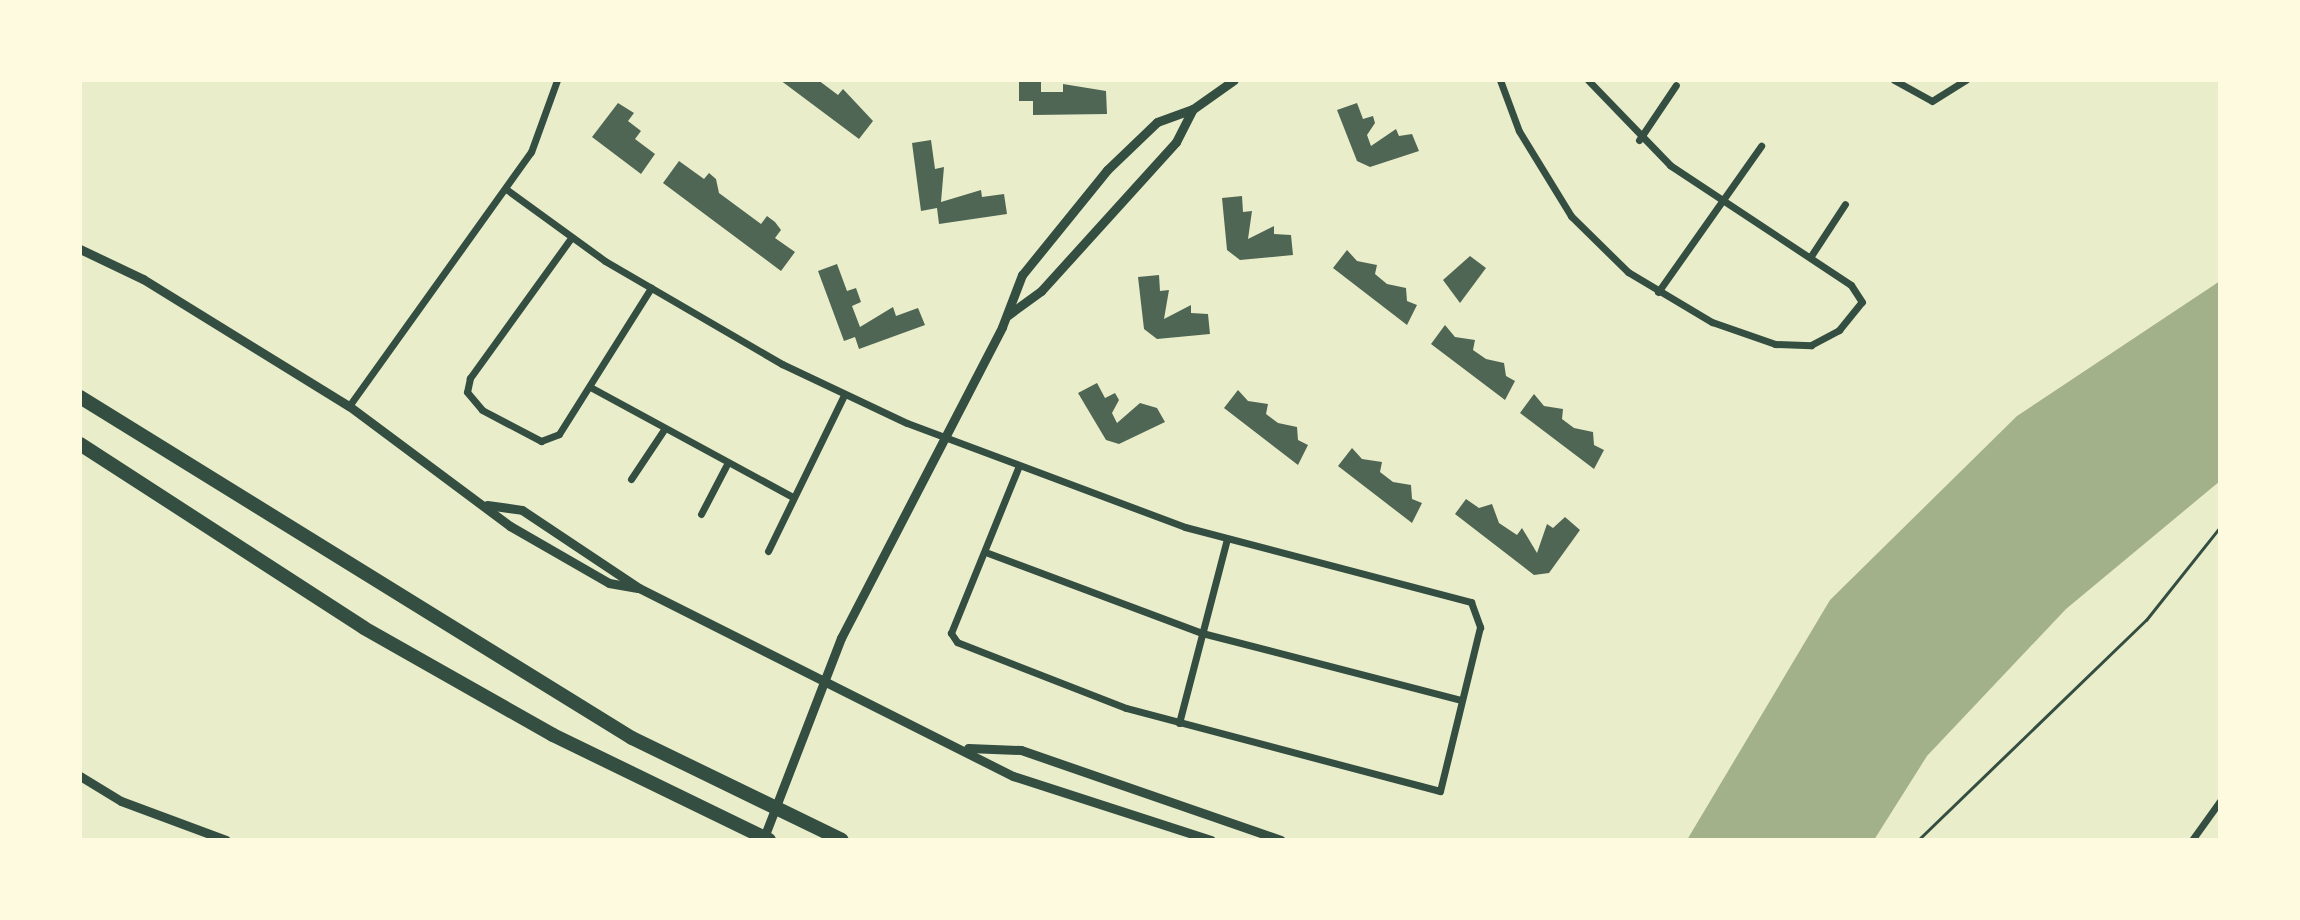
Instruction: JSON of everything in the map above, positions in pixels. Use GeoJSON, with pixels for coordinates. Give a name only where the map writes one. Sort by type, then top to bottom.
{"type":"FeatureCollection","features":[{"type":"Feature","properties":{"kind":"highway"},"geometry":{"type":"LineString","coordinates":[[80,397],[472,644],[744,794],[842,840]]}},
{"type":"Feature","properties":{"kind":"highway"},"geometry":{"type":"LineString","coordinates":[[80,444],[364,628],[553,735],[766,840]]}},
{"type":"Feature","properties":{"kind":"street"},"geometry":{"type":"LineString","coordinates":[[349,406],[531,152],[557,80]]}},
{"type":"Feature","properties":{"kind":"street"},"geometry":{"type":"LineString","coordinates":[[766,840],[824,687],[942,438],[1008,315],[1022,275],[1107,170],[1157,122],[1193,109],[1234,80]]}},
{"type":"Feature","properties":{"kind":"street"},"geometry":{"type":"LineString","coordinates":[[1500,80],[1519,131],[1571,216],[1658,292],[1759,340],[1811,345],[1839,330],[1862,302],[1811,256],[1639,140],[1588,80]]}},
{"type":"Feature","properties":{"kind":"street"},"geometry":{"type":"LineString","coordinates":[[1894,80],[1932,101],[1966,80]]}},
{"type":"Feature","properties":{"kind":"street"},"geometry":{"type":"LineString","coordinates":[[1639,140],[1676,85]]}},
{"type":"Feature","properties":{"kind":"street"},"geometry":{"type":"LineString","coordinates":[[1008,315],[1041,291],[1176,142],[1193,109]]}},
{"type":"Feature","properties":{"kind":"street"},"geometry":{"type":"LineString","coordinates":[[1658,292],[1761,146]]}},
{"type":"Feature","properties":{"kind":"street"},"geometry":{"type":"LineString","coordinates":[[506,189],[571,238],[651,288],[844,395],[942,438],[1018,468],[1227,539],[1471,602],[1480,627],[1440,791],[1179,723],[957,642],[951,633],[988,553],[1018,468]]}},
{"type":"Feature","properties":{"kind":"street"},"geometry":{"type":"LineString","coordinates":[[1811,256],[1845,204]]}},
{"type":"Feature","properties":{"kind":"street"},"geometry":{"type":"LineString","coordinates":[[571,238],[467,392],[482,410],[541,441],[559,434],[592,388],[651,288]]}},
{"type":"Feature","properties":{"kind":"street"},"geometry":{"type":"LineString","coordinates":[[80,249],[143,279],[349,406],[487,505],[510,526],[609,583],[639,588]]}},
{"type":"Feature","properties":{"kind":"street"},"geometry":{"type":"LineString","coordinates":[[592,388],[726,466],[791,496]]}},
{"type":"Feature","properties":{"kind":"street"},"geometry":{"type":"LineString","coordinates":[[768,551],[791,496],[844,395]]}},
{"type":"Feature","properties":{"kind":"street"},"geometry":{"type":"LineString","coordinates":[[631,479],[663,431]]}},
{"type":"Feature","properties":{"kind":"street"},"geometry":{"type":"LineString","coordinates":[[701,514],[726,466]]}},
{"type":"Feature","properties":{"kind":"street"},"geometry":{"type":"LineString","coordinates":[[487,505],[522,510],[639,588],[824,687],[967,748],[1013,776],[1211,840]]}},
{"type":"Feature","properties":{"kind":"street"},"geometry":{"type":"LineString","coordinates":[[1179,723],[1227,539]]}},
{"type":"Feature","properties":{"kind":"street"},"geometry":{"type":"LineString","coordinates":[[988,553],[1202,633],[1462,700]]}},
{"type":"Feature","properties":{"kind":"street"},"geometry":{"type":"LineString","coordinates":[[967,748],[1021,750],[1281,840]]}},
{"type":"Feature","properties":{"kind":"street"},"geometry":{"type":"LineString","coordinates":[[80,776],[121,801],[226,840]]}},
{"type":"Feature","properties":{"kind":"street"},"geometry":{"type":"LineString","coordinates":[[2192,840],[2220,801]]}},
{"type":"Feature","properties":{"kind":"path"},"geometry":{"type":"LineString","coordinates":[[1918,840],[2146,620],[2220,527]]}},
{"type":"Feature","properties":{"kind":"shaded area"},"geometry":{"type":"Polygon","coordinates":[[[2220,281],[2220,481],[2066,609],[1927,756],[1874,840],[1687,840],[1830,600],[2017,416],[2220,281]]]}},
{"type":"Feature","properties":{"kind":"building"},"geometry":{"type":"Polygon","coordinates":[[[780,80],[818,80],[838,95],[843,89],[873,121],[859,139],[780,80]]]}},
{"type":"Feature","properties":{"kind":"building"},"geometry":{"type":"Polygon","coordinates":[[[1019,80],[1041,80],[1041,92],[1063,92],[1063,84],[1106,91],[1107,114],[1033,115],[1033,101],[1019,101],[1019,80]]]}},
{"type":"Feature","properties":{"kind":"building"},"geometry":{"type":"Polygon","coordinates":[[[618,103],[634,113],[628,121],[641,131],[635,139],[655,154],[641,174],[592,137],[618,103]]]}},
{"type":"Feature","properties":{"kind":"building"},"geometry":{"type":"Polygon","coordinates":[[[1357,103],[1363,119],[1373,116],[1375,123],[1367,135],[1371,146],[1396,129],[1399,136],[1412,134],[1419,151],[1370,167],[1357,161],[1337,110],[1357,103]]]}},
{"type":"Feature","properties":{"kind":"building"},"geometry":{"type":"Polygon","coordinates":[[[931,140],[935,169],[944,167],[941,202],[981,190],[982,197],[1004,194],[1007,214],[939,224],[937,208],[921,211],[912,143],[931,140]]]}},
{"type":"Feature","properties":{"kind":"building"},"geometry":{"type":"Polygon","coordinates":[[[679,161],[704,179],[709,173],[716,179],[719,193],[761,224],[767,216],[775,222],[781,230],[775,238],[795,252],[781,271],[663,183],[679,161]]]}},
{"type":"Feature","properties":{"kind":"building"},"geometry":{"type":"Polygon","coordinates":[[[1242,196],[1243,212],[1252,211],[1248,239],[1274,226],[1274,234],[1291,235],[1293,255],[1240,260],[1227,250],[1222,198],[1242,196]]]}},
{"type":"Feature","properties":{"kind":"building"},"geometry":{"type":"Polygon","coordinates":[[[1347,250],[1357,261],[1377,265],[1375,274],[1387,284],[1406,288],[1407,301],[1417,305],[1407,325],[1333,268],[1347,250]]]}},
{"type":"Feature","properties":{"kind":"building"},"geometry":{"type":"Polygon","coordinates":[[[1470,256],[1486,268],[1460,303],[1443,280],[1470,256]]]}},
{"type":"Feature","properties":{"kind":"building"},"geometry":{"type":"Polygon","coordinates":[[[837,264],[847,291],[856,288],[861,302],[852,306],[860,327],[893,307],[896,316],[918,308],[925,325],[859,349],[855,337],[844,341],[818,271],[837,264]]]}},
{"type":"Feature","properties":{"kind":"building"},"geometry":{"type":"Polygon","coordinates":[[[1159,275],[1160,291],[1169,290],[1164,319],[1191,305],[1191,313],[1208,314],[1210,334],[1157,339],[1144,329],[1138,277],[1159,275]]]}},
{"type":"Feature","properties":{"kind":"building"},"geometry":{"type":"Polygon","coordinates":[[[1445,325],[1455,337],[1475,340],[1473,350],[1486,359],[1504,363],[1506,376],[1515,381],[1505,400],[1431,344],[1445,325]]]}},
{"type":"Feature","properties":{"kind":"building"},"geometry":{"type":"Polygon","coordinates":[[[1097,383],[1105,398],[1115,393],[1119,400],[1112,413],[1117,423],[1140,403],[1157,408],[1165,422],[1119,444],[1106,440],[1078,393],[1097,383]]]}},
{"type":"Feature","properties":{"kind":"building"},"geometry":{"type":"Polygon","coordinates":[[[1238,390],[1248,401],[1268,404],[1266,414],[1278,423],[1297,427],[1298,440],[1308,445],[1298,465],[1224,408],[1238,390]]]}},
{"type":"Feature","properties":{"kind":"building"},"geometry":{"type":"Polygon","coordinates":[[[1534,394],[1544,406],[1563,409],[1562,419],[1574,428],[1593,432],[1594,445],[1604,450],[1594,469],[1520,413],[1534,394]]]}},
{"type":"Feature","properties":{"kind":"building"},"geometry":{"type":"Polygon","coordinates":[[[1352,448],[1362,459],[1382,462],[1380,472],[1393,482],[1411,485],[1412,499],[1422,503],[1412,523],[1338,466],[1352,448]]]}},
{"type":"Feature","properties":{"kind":"building"},"geometry":{"type":"Polygon","coordinates":[[[1466,499],[1479,508],[1492,504],[1499,523],[1517,535],[1522,528],[1537,553],[1547,524],[1553,528],[1565,517],[1580,530],[1549,573],[1534,575],[1455,514],[1466,499]]]}}]}
